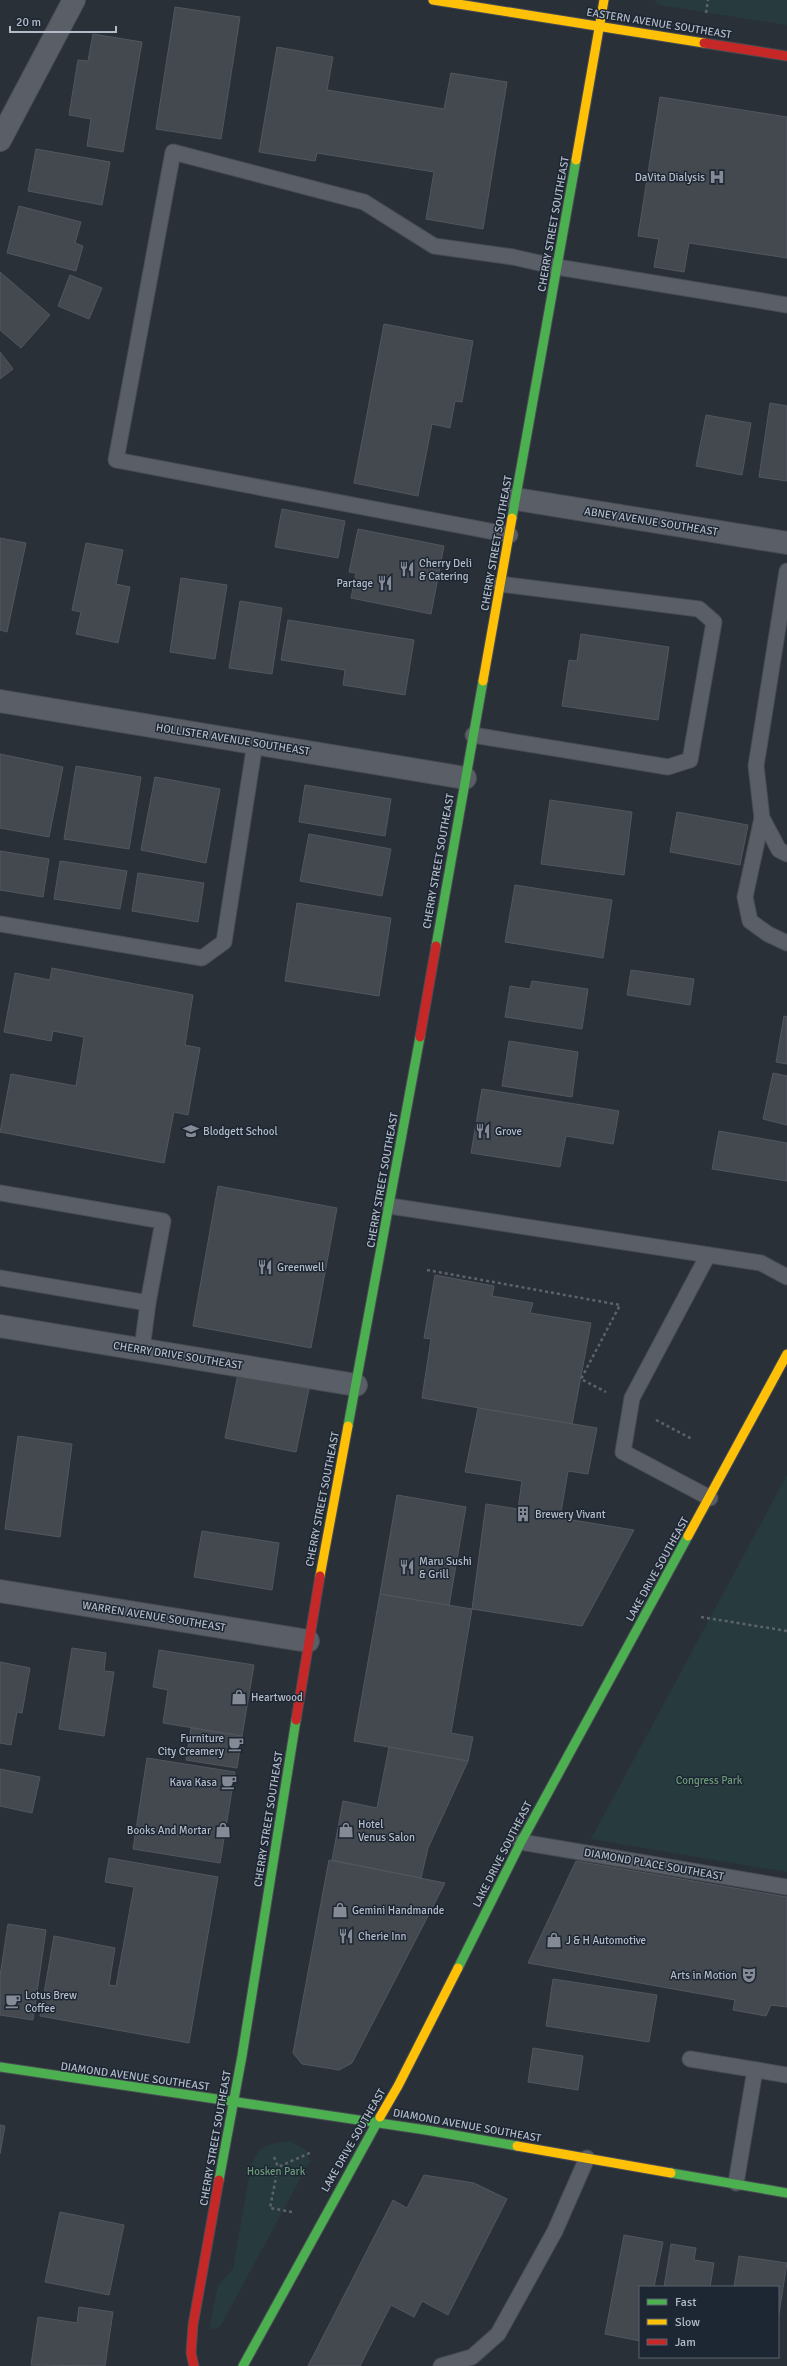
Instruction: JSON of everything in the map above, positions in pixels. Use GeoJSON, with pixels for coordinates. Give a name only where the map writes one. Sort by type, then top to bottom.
{"type":"FeatureCollection","features":[{"type":"Feature","properties":{"kind":"street"},"geometry":{"type":"LineString","coordinates":[[0,140],[74,0]]}},
{"type":"Feature","properties":{"kind":"street","name":"EASTERN AVENUE SOUTHEAST"},"geometry":{"type":"LineString","coordinates":[[433,0],[787,56]]}},
{"type":"Feature","properties":{"kind":"street","name":"CHERRY STREET SOUTHEAST"},"geometry":{"type":"LineString","coordinates":[[194,2366],[191,2353],[193,2325],[234,2102],[308,1641],[390,1206],[604,0]]}},
{"type":"Feature","properties":{"kind":"street","name":"ABNEY AVENUE SOUTHEAST"},"geometry":{"type":"LineString","coordinates":[[516,499],[787,543]]}},
{"type":"Feature","properties":{"kind":"street","name":"HOLLISTER AVENUE SOUTHEAST"},"geometry":{"type":"LineString","coordinates":[[0,701],[465,778]]}},
{"type":"Feature","properties":{"kind":"street","name":"CHERRY DRIVE SOUTHEAST"},"geometry":{"type":"LineString","coordinates":[[0,1326],[356,1385]]}},
{"type":"Feature","properties":{"kind":"street","name":"LAKE DRIVE SOUTHEAST"},"geometry":{"type":"LineString","coordinates":[[243,2366],[376,2122],[398,2086],[521,1842],[710,1498],[787,1354]]}},
{"type":"Feature","properties":{"kind":"street","name":"WARREN AVENUE SOUTHEAST"},"geometry":{"type":"LineString","coordinates":[[0,1591],[308,1641]]}},
{"type":"Feature","properties":{"kind":"street","name":"DIAMOND AVENUE SOUTHEAST"},"geometry":{"type":"LineString","coordinates":[[0,2068],[376,2122],[787,2193]]}},
{"type":"Feature","properties":{"kind":"lane"},"geometry":{"type":"LineString","coordinates":[[510,535],[116,460],[173,152],[364,202],[434,246],[513,257],[557,267],[787,305]]}},
{"type":"Feature","properties":{"kind":"lane"},"geometry":{"type":"LineString","coordinates":[[787,570],[756,766],[762,818],[746,897],[750,921],[768,934],[787,943]]}},
{"type":"Feature","properties":{"kind":"lane"},"geometry":{"type":"LineString","coordinates":[[473,735],[668,768],[690,760],[714,622],[699,609],[500,584]]}},
{"type":"Feature","properties":{"kind":"lane"},"geometry":{"type":"LineString","coordinates":[[0,924],[202,958],[208,954],[224,942],[255,743]]}},
{"type":"Feature","properties":{"kind":"lane"},"geometry":{"type":"LineString","coordinates":[[762,818],[779,850],[787,854]]}},
{"type":"Feature","properties":{"kind":"lane"},"geometry":{"type":"LineString","coordinates":[[0,1193],[163,1221],[148,1303],[142,1349]]}},
{"type":"Feature","properties":{"kind":"lane"},"geometry":{"type":"LineString","coordinates":[[390,1206],[761,1263],[787,1276]]}},
{"type":"Feature","properties":{"kind":"lane"},"geometry":{"type":"LineString","coordinates":[[708,1255],[632,1398],[623,1452],[710,1498]]}},
{"type":"Feature","properties":{"kind":"lane"},"geometry":{"type":"LineString","coordinates":[[0,1278],[148,1303]]}},
{"type":"Feature","properties":{"kind":"lane","name":"DIAMOND PLACE SOUTHEAST"},"geometry":{"type":"LineString","coordinates":[[521,1842],[787,1887]]}},
{"type":"Feature","properties":{"kind":"lane"},"geometry":{"type":"LineString","coordinates":[[690,2059],[787,2075]]}},
{"type":"Feature","properties":{"kind":"lane"},"geometry":{"type":"LineString","coordinates":[[736,2184],[755,2070]]}},
{"type":"Feature","properties":{"kind":"lane"},"geometry":{"type":"LineString","coordinates":[[441,2366],[472,2357],[498,2334],[554,2231],[587,2158]]}},
{"type":"Feature","properties":{"kind":"path"},"geometry":{"type":"LineString","coordinates":[[427,1270],[620,1305],[581,1379],[692,1440]]}},
{"type":"Feature","properties":{"kind":"path"},"geometry":{"type":"LineString","coordinates":[[700,1617],[787,1631]]}},
{"type":"Feature","properties":{"kind":"path"},"geometry":{"type":"LineString","coordinates":[[278,2167],[312,2152]]}},
{"type":"Feature","properties":{"kind":"path"},"geometry":{"type":"LineString","coordinates":[[274,2157],[278,2167],[270,2208],[324,2217]]}},
{"type":"Feature","properties":{"kind":"green space"},"geometry":{"type":"Polygon","coordinates":[[[654,0],[787,0],[787,25],[659,5],[654,0]]]}},
{"type":"Feature","properties":{"kind":"green space","name":"Congress Park"},"geometry":{"type":"Polygon","coordinates":[[[787,1475],[787,1872],[591,1839],[787,1475]]]}},
{"type":"Feature","properties":{"kind":"green space","name":"Hosken Park"},"geometry":{"type":"Polygon","coordinates":[[[290,2141],[306,2150],[310,2161],[220,2327],[209,2330],[218,2285],[233,2269],[251,2165],[262,2149],[266,2146],[290,2141]]]}},
{"type":"Feature","properties":{"kind":"building"},"geometry":{"type":"Polygon","coordinates":[[[175,7],[240,17],[221,139],[156,129],[175,7]]]}},
{"type":"Feature","properties":{"kind":"building"},"geometry":{"type":"Polygon","coordinates":[[[93,34],[142,42],[123,152],[87,146],[91,119],[69,115],[78,60],[88,61],[93,34]]]}},
{"type":"Feature","properties":{"kind":"building"},"geometry":{"type":"Polygon","coordinates":[[[277,47],[333,57],[327,90],[444,109],[451,73],[507,82],[483,229],[426,219],[434,172],[317,153],[315,161],[259,152],[277,47]]]}},
{"type":"Feature","properties":{"kind":"building","name":"DaVita Dialysis"},"geometry":{"type":"Polygon","coordinates":[[[660,97],[787,117],[787,258],[689,243],[684,272],[654,267],[659,239],[638,236],[660,97]]]}},
{"type":"Feature","properties":{"kind":"building"},"geometry":{"type":"Polygon","coordinates":[[[36,149],[110,162],[102,205],[28,191],[36,149]]]}},
{"type":"Feature","properties":{"kind":"building"},"geometry":{"type":"Polygon","coordinates":[[[19,206],[81,222],[75,243],[83,246],[76,271],[7,253],[19,206]]]}},
{"type":"Feature","properties":{"kind":"building"},"geometry":{"type":"Polygon","coordinates":[[[0,272],[50,315],[21,348],[0,330],[0,272]]]}},
{"type":"Feature","properties":{"kind":"building"},"geometry":{"type":"Polygon","coordinates":[[[70,275],[102,288],[89,319],[58,306],[70,275]]]}},
{"type":"Feature","properties":{"kind":"building"},"geometry":{"type":"Polygon","coordinates":[[[384,324],[473,341],[462,402],[455,401],[450,428],[432,424],[418,496],[354,483],[384,324]]]}},
{"type":"Feature","properties":{"kind":"building"},"geometry":{"type":"Polygon","coordinates":[[[0,352],[13,369],[0,379],[0,352]]]}},
{"type":"Feature","properties":{"kind":"building"},"geometry":{"type":"Polygon","coordinates":[[[770,403],[787,406],[787,481],[759,477],[770,403]]]}},
{"type":"Feature","properties":{"kind":"building"},"geometry":{"type":"Polygon","coordinates":[[[706,415],[751,423],[742,475],[696,466],[706,415]]]}},
{"type":"Feature","properties":{"kind":"building"},"geometry":{"type":"Polygon","coordinates":[[[282,509],[345,521],[338,558],[275,547],[282,509]]]}},
{"type":"Feature","properties":{"kind":"building"},"geometry":{"type":"Polygon","coordinates":[[[358,529],[444,546],[431,614],[351,598],[356,573],[349,572],[358,529]]]}},
{"type":"Feature","properties":{"kind":"building"},"geometry":{"type":"Polygon","coordinates":[[[0,538],[26,543],[7,632],[0,630],[0,538]]]}},
{"type":"Feature","properties":{"kind":"building"},"geometry":{"type":"Polygon","coordinates":[[[86,543],[123,550],[116,584],[130,587],[118,643],[76,634],[81,612],[72,610],[86,543]]]}},
{"type":"Feature","properties":{"kind":"building"},"geometry":{"type":"Polygon","coordinates":[[[181,578],[227,585],[215,659],[170,652],[181,578]]]}},
{"type":"Feature","properties":{"kind":"building"},"geometry":{"type":"Polygon","coordinates":[[[240,601],[282,608],[272,674],[229,668],[240,601]]]}},
{"type":"Feature","properties":{"kind":"building"},"geometry":{"type":"Polygon","coordinates":[[[288,620],[414,640],[405,695],[343,685],[345,670],[281,660],[288,620]]]}},
{"type":"Feature","properties":{"kind":"building"},"geometry":{"type":"Polygon","coordinates":[[[581,634],[669,647],[658,720],[562,706],[569,660],[577,661],[581,634]]]}},
{"type":"Feature","properties":{"kind":"building"},"geometry":{"type":"Polygon","coordinates":[[[0,754],[63,767],[49,837],[0,828],[0,754]]]}},
{"type":"Feature","properties":{"kind":"building"},"geometry":{"type":"Polygon","coordinates":[[[76,766],[141,777],[129,849],[64,839],[76,766]]]}},
{"type":"Feature","properties":{"kind":"building"},"geometry":{"type":"Polygon","coordinates":[[[155,777],[220,789],[206,863],[141,850],[155,777]]]}},
{"type":"Feature","properties":{"kind":"building"},"geometry":{"type":"Polygon","coordinates":[[[305,785],[391,799],[385,836],[299,822],[305,785]]]}},
{"type":"Feature","properties":{"kind":"building"},"geometry":{"type":"Polygon","coordinates":[[[550,800],[632,812],[624,875],[541,864],[550,800]]]}},
{"type":"Feature","properties":{"kind":"building"},"geometry":{"type":"Polygon","coordinates":[[[677,812],[748,825],[740,865],[670,852],[677,812]]]}},
{"type":"Feature","properties":{"kind":"building"},"geometry":{"type":"Polygon","coordinates":[[[309,834],[391,849],[382,896],[300,881],[309,834]]]}},
{"type":"Feature","properties":{"kind":"building"},"geometry":{"type":"Polygon","coordinates":[[[0,851],[49,859],[43,897],[0,890],[0,851]]]}},
{"type":"Feature","properties":{"kind":"building"},"geometry":{"type":"Polygon","coordinates":[[[60,861],[127,871],[120,909],[54,899],[60,861]]]}},
{"type":"Feature","properties":{"kind":"building"},"geometry":{"type":"Polygon","coordinates":[[[138,873],[204,883],[198,922],[132,911],[138,873]]]}},
{"type":"Feature","properties":{"kind":"building"},"geometry":{"type":"Polygon","coordinates":[[[515,885],[612,900],[603,958],[505,942],[515,885]]]}},
{"type":"Feature","properties":{"kind":"building"},"geometry":{"type":"Polygon","coordinates":[[[297,903],[391,918],[379,996],[285,981],[297,903]]]}},
{"type":"Feature","properties":{"kind":"building"},"geometry":{"type":"Polygon","coordinates":[[[52,968],[193,995],[185,1045],[200,1048],[188,1115],[174,1112],[164,1163],[0,1132],[11,1074],[76,1086],[84,1037],[53,1031],[51,1041],[4,1032],[15,973],[50,980],[52,968]]]}},
{"type":"Feature","properties":{"kind":"building"},"geometry":{"type":"Polygon","coordinates":[[[631,970],[694,979],[690,1005],[627,995],[631,970]]]}},
{"type":"Feature","properties":{"kind":"building"},"geometry":{"type":"Polygon","coordinates":[[[532,981],[588,989],[582,1029],[505,1017],[510,986],[530,989],[532,981]]]}},
{"type":"Feature","properties":{"kind":"building"},"geometry":{"type":"Polygon","coordinates":[[[784,1016],[787,1017],[787,1064],[776,1062],[784,1016]]]}},
{"type":"Feature","properties":{"kind":"building"},"geometry":{"type":"Polygon","coordinates":[[[509,1041],[578,1052],[572,1097],[502,1086],[509,1041]]]}},
{"type":"Feature","properties":{"kind":"building"},"geometry":{"type":"Polygon","coordinates":[[[773,1073],[787,1076],[787,1125],[763,1119],[773,1073]]]}},
{"type":"Feature","properties":{"kind":"building"},"geometry":{"type":"Polygon","coordinates":[[[482,1089],[619,1111],[613,1144],[566,1136],[560,1167],[471,1153],[482,1089]]]}},
{"type":"Feature","properties":{"kind":"building"},"geometry":{"type":"Polygon","coordinates":[[[719,1131],[787,1143],[787,1181],[712,1169],[719,1131]]]}},
{"type":"Feature","properties":{"kind":"building","name":"Greenwell"},"geometry":{"type":"Polygon","coordinates":[[[218,1186],[337,1208],[311,1348],[193,1326],[218,1186]]]}},
{"type":"Feature","properties":{"kind":"building"},"geometry":{"type":"Polygon","coordinates":[[[435,1275],[494,1286],[492,1296],[533,1303],[530,1313],[591,1323],[572,1424],[422,1398],[431,1339],[424,1338],[435,1275]]]}},
{"type":"Feature","properties":{"kind":"building"},"geometry":{"type":"Polygon","coordinates":[[[238,1374],[309,1389],[296,1452],[225,1438],[238,1374]]]}},
{"type":"Feature","properties":{"kind":"building","name":"Brewery Vivant"},"geometry":{"type":"Polygon","coordinates":[[[478,1408],[597,1428],[588,1474],[568,1471],[560,1518],[634,1530],[582,1626],[472,1609],[486,1504],[518,1509],[522,1481],[465,1472],[478,1408]]]}},
{"type":"Feature","properties":{"kind":"building"},"geometry":{"type":"Polygon","coordinates":[[[18,1436],[72,1444],[60,1537],[5,1529],[18,1436]]]}},
{"type":"Feature","properties":{"kind":"building"},"geometry":{"type":"Polygon","coordinates":[[[397,1495],[466,1507],[449,1606],[380,1594],[397,1495]]]}},
{"type":"Feature","properties":{"kind":"building"},"geometry":{"type":"Polygon","coordinates":[[[202,1531],[279,1543],[272,1590],[194,1577],[202,1531]]]}},
{"type":"Feature","properties":{"kind":"building"},"geometry":{"type":"Polygon","coordinates":[[[380,1594],[472,1609],[451,1733],[473,1737],[468,1761],[354,1741],[380,1594]]]}},
{"type":"Feature","properties":{"kind":"building"},"geometry":{"type":"Polygon","coordinates":[[[72,1648],[106,1653],[104,1671],[114,1672],[104,1736],[59,1729],[72,1648]]]}},
{"type":"Feature","properties":{"kind":"building"},"geometry":{"type":"Polygon","coordinates":[[[159,1650],[254,1665],[242,1736],[163,1723],[168,1690],[153,1687],[159,1650]]]}},
{"type":"Feature","properties":{"kind":"building"},"geometry":{"type":"Polygon","coordinates":[[[0,1662],[30,1668],[22,1713],[17,1712],[11,1745],[0,1743],[0,1662]]]}},
{"type":"Feature","properties":{"kind":"building"},"geometry":{"type":"Polygon","coordinates":[[[191,1728],[242,1736],[237,1768],[186,1760],[191,1728]]]}},
{"type":"Feature","properties":{"kind":"building"},"geometry":{"type":"Polygon","coordinates":[[[389,1747],[468,1761],[428,1848],[421,1878],[332,1860],[343,1801],[377,1808],[389,1747]]]}},
{"type":"Feature","properties":{"kind":"building"},"geometry":{"type":"Polygon","coordinates":[[[147,1758],[235,1772],[220,1863],[133,1849],[147,1758]]]}},
{"type":"Feature","properties":{"kind":"building"},"geometry":{"type":"Polygon","coordinates":[[[0,1769],[40,1777],[32,1813],[0,1806],[0,1769]]]}},
{"type":"Feature","properties":{"kind":"building"},"geometry":{"type":"Polygon","coordinates":[[[109,1858],[218,1877],[189,2043],[40,2016],[54,1936],[115,1948],[109,1985],[116,1986],[134,1887],[105,1882],[109,1858]]]}},
{"type":"Feature","properties":{"kind":"building"},"geometry":{"type":"Polygon","coordinates":[[[329,1860],[445,1883],[352,2063],[339,2070],[302,2064],[293,2053],[329,1860]]]}},
{"type":"Feature","properties":{"kind":"building"},"geometry":{"type":"Polygon","coordinates":[[[576,1861],[787,1897],[787,2007],[771,2005],[766,2016],[733,2010],[735,2000],[528,1963],[576,1861]]]}},
{"type":"Feature","properties":{"kind":"building"},"geometry":{"type":"Polygon","coordinates":[[[8,1924],[46,1930],[33,2020],[0,2015],[0,1976],[8,1924]]]}},
{"type":"Feature","properties":{"kind":"building"},"geometry":{"type":"Polygon","coordinates":[[[553,1979],[657,1995],[649,2042],[546,2026],[553,1979]]]}},
{"type":"Feature","properties":{"kind":"building"},"geometry":{"type":"Polygon","coordinates":[[[533,2048],[583,2056],[578,2090],[528,2082],[533,2048]]]}},
{"type":"Feature","properties":{"kind":"building"},"geometry":{"type":"Polygon","coordinates":[[[0,2125],[5,2126],[0,2154],[0,2125]]]}},
{"type":"Feature","properties":{"kind":"building"},"geometry":{"type":"Polygon","coordinates":[[[424,2175],[474,2183],[507,2199],[448,2315],[422,2301],[414,2317],[391,2305],[360,2366],[308,2366],[393,2200],[407,2208],[424,2175]]]}},
{"type":"Feature","properties":{"kind":"building"},"geometry":{"type":"Polygon","coordinates":[[[60,2212],[124,2225],[109,2295],[45,2282],[60,2212]]]}},
{"type":"Feature","properties":{"kind":"building"},"geometry":{"type":"Polygon","coordinates":[[[624,2235],[663,2242],[654,2286],[639,2286],[639,2341],[605,2334],[624,2235]]]}},
{"type":"Feature","properties":{"kind":"building"},"geometry":{"type":"Polygon","coordinates":[[[671,2244],[696,2248],[694,2260],[714,2263],[710,2286],[664,2286],[671,2244]]]}},
{"type":"Feature","properties":{"kind":"building"},"geometry":{"type":"Polygon","coordinates":[[[739,2256],[787,2263],[779,2314],[779,2286],[734,2286],[739,2256]]]}},
{"type":"Feature","properties":{"kind":"building"},"geometry":{"type":"Polygon","coordinates":[[[79,2307],[113,2312],[105,2366],[31,2365],[38,2317],[77,2323],[79,2307]]]}},
{"type":"Feature","properties":{"kind":"traffic: fast"},"geometry":{"type":"LineString","coordinates":[[512,518],[576,160]]}},
{"type":"Feature","properties":{"kind":"traffic: fast"},"geometry":{"type":"LineString","coordinates":[[436,946],[483,681]]}},
{"type":"Feature","properties":{"kind":"traffic: fast"},"geometry":{"type":"LineString","coordinates":[[348,1426],[420,1037]]}},
{"type":"Feature","properties":{"kind":"traffic: fast"},"geometry":{"type":"LineString","coordinates":[[458,1968],[521,1842],[688,1536]]}},
{"type":"Feature","properties":{"kind":"traffic: fast"},"geometry":{"type":"LineString","coordinates":[[219,2180],[242,2056],[296,1720]]}},
{"type":"Feature","properties":{"kind":"traffic: fast"},"geometry":{"type":"LineString","coordinates":[[0,2067],[426,2130],[517,2146]]}},
{"type":"Feature","properties":{"kind":"traffic: fast"},"geometry":{"type":"LineString","coordinates":[[243,2366],[380,2117]]}},
{"type":"Feature","properties":{"kind":"traffic: fast"},"geometry":{"type":"LineString","coordinates":[[671,2173],[787,2193]]}},
{"type":"Feature","properties":{"kind":"traffic: slow"},"geometry":{"type":"LineString","coordinates":[[433,0],[704,43]]}},
{"type":"Feature","properties":{"kind":"traffic: slow"},"geometry":{"type":"LineString","coordinates":[[576,160],[604,0]]}},
{"type":"Feature","properties":{"kind":"traffic: slow"},"geometry":{"type":"LineString","coordinates":[[483,681],[512,518]]}},
{"type":"Feature","properties":{"kind":"traffic: slow"},"geometry":{"type":"LineString","coordinates":[[688,1536],[787,1354]]}},
{"type":"Feature","properties":{"kind":"traffic: slow"},"geometry":{"type":"LineString","coordinates":[[320,1576],[348,1426]]}},
{"type":"Feature","properties":{"kind":"traffic: slow"},"geometry":{"type":"LineString","coordinates":[[380,2117],[398,2086],[458,1968]]}},
{"type":"Feature","properties":{"kind":"traffic: slow"},"geometry":{"type":"LineString","coordinates":[[517,2146],[671,2173]]}},
{"type":"Feature","properties":{"kind":"traffic: jam"},"geometry":{"type":"LineString","coordinates":[[704,43],[787,56]]}},
{"type":"Feature","properties":{"kind":"traffic: jam"},"geometry":{"type":"LineString","coordinates":[[420,1037],[436,946]]}},
{"type":"Feature","properties":{"kind":"traffic: jam"},"geometry":{"type":"LineString","coordinates":[[296,1720],[320,1576]]}},
{"type":"Feature","properties":{"kind":"traffic: jam"},"geometry":{"type":"LineString","coordinates":[[194,2366],[191,2353],[193,2325],[219,2180]]}},
{"type":"Feature","properties":{"kind":"place","name":"DaVita Dialysis"},"geometry":{"type":"Point","coordinates":[717,177]}},
{"type":"Feature","properties":{"kind":"place","name":"Cherry Deli & Catering"},"geometry":{"type":"Point","coordinates":[407,569]}},
{"type":"Feature","properties":{"kind":"place","name":"Partage"},"geometry":{"type":"Point","coordinates":[385,583]}},
{"type":"Feature","properties":{"kind":"place","name":"Blodgett School"},"geometry":{"type":"Point","coordinates":[191,1131]}},
{"type":"Feature","properties":{"kind":"place","name":"Grove"},"geometry":{"type":"Point","coordinates":[483,1131]}},
{"type":"Feature","properties":{"kind":"place","name":"Greenwell"},"geometry":{"type":"Point","coordinates":[265,1267]}},
{"type":"Feature","properties":{"kind":"place","name":"Brewery Vivant"},"geometry":{"type":"Point","coordinates":[523,1514]}},
{"type":"Feature","properties":{"kind":"place","name":"Maru Sushi & Grill"},"geometry":{"type":"Point","coordinates":[407,1567]}},
{"type":"Feature","properties":{"kind":"place","name":"Heartwood"},"geometry":{"type":"Point","coordinates":[239,1697]}},
{"type":"Feature","properties":{"kind":"place","name":"Furniture City Creamery"},"geometry":{"type":"Point","coordinates":[236,1744]}},
{"type":"Feature","properties":{"kind":"place","name":"Kava Kasa"},"geometry":{"type":"Point","coordinates":[229,1782]}},
{"type":"Feature","properties":{"kind":"place","name":"Books And Mortar"},"geometry":{"type":"Point","coordinates":[223,1830]}},
{"type":"Feature","properties":{"kind":"place","name":"Hotel Venus Salon"},"geometry":{"type":"Point","coordinates":[346,1830]}},
{"type":"Feature","properties":{"kind":"place","name":"Gemini Handmande"},"geometry":{"type":"Point","coordinates":[340,1910]}},
{"type":"Feature","properties":{"kind":"place","name":"Cherie Inn"},"geometry":{"type":"Point","coordinates":[346,1936]}},
{"type":"Feature","properties":{"kind":"place","name":"J & H Automotive"},"geometry":{"type":"Point","coordinates":[554,1940]}},
{"type":"Feature","properties":{"kind":"place","name":"Arts in Motion"},"geometry":{"type":"Point","coordinates":[749,1975]}},
{"type":"Feature","properties":{"kind":"place","name":"Lotus Brew Coffee"},"geometry":{"type":"Point","coordinates":[13,2001]}}]}
